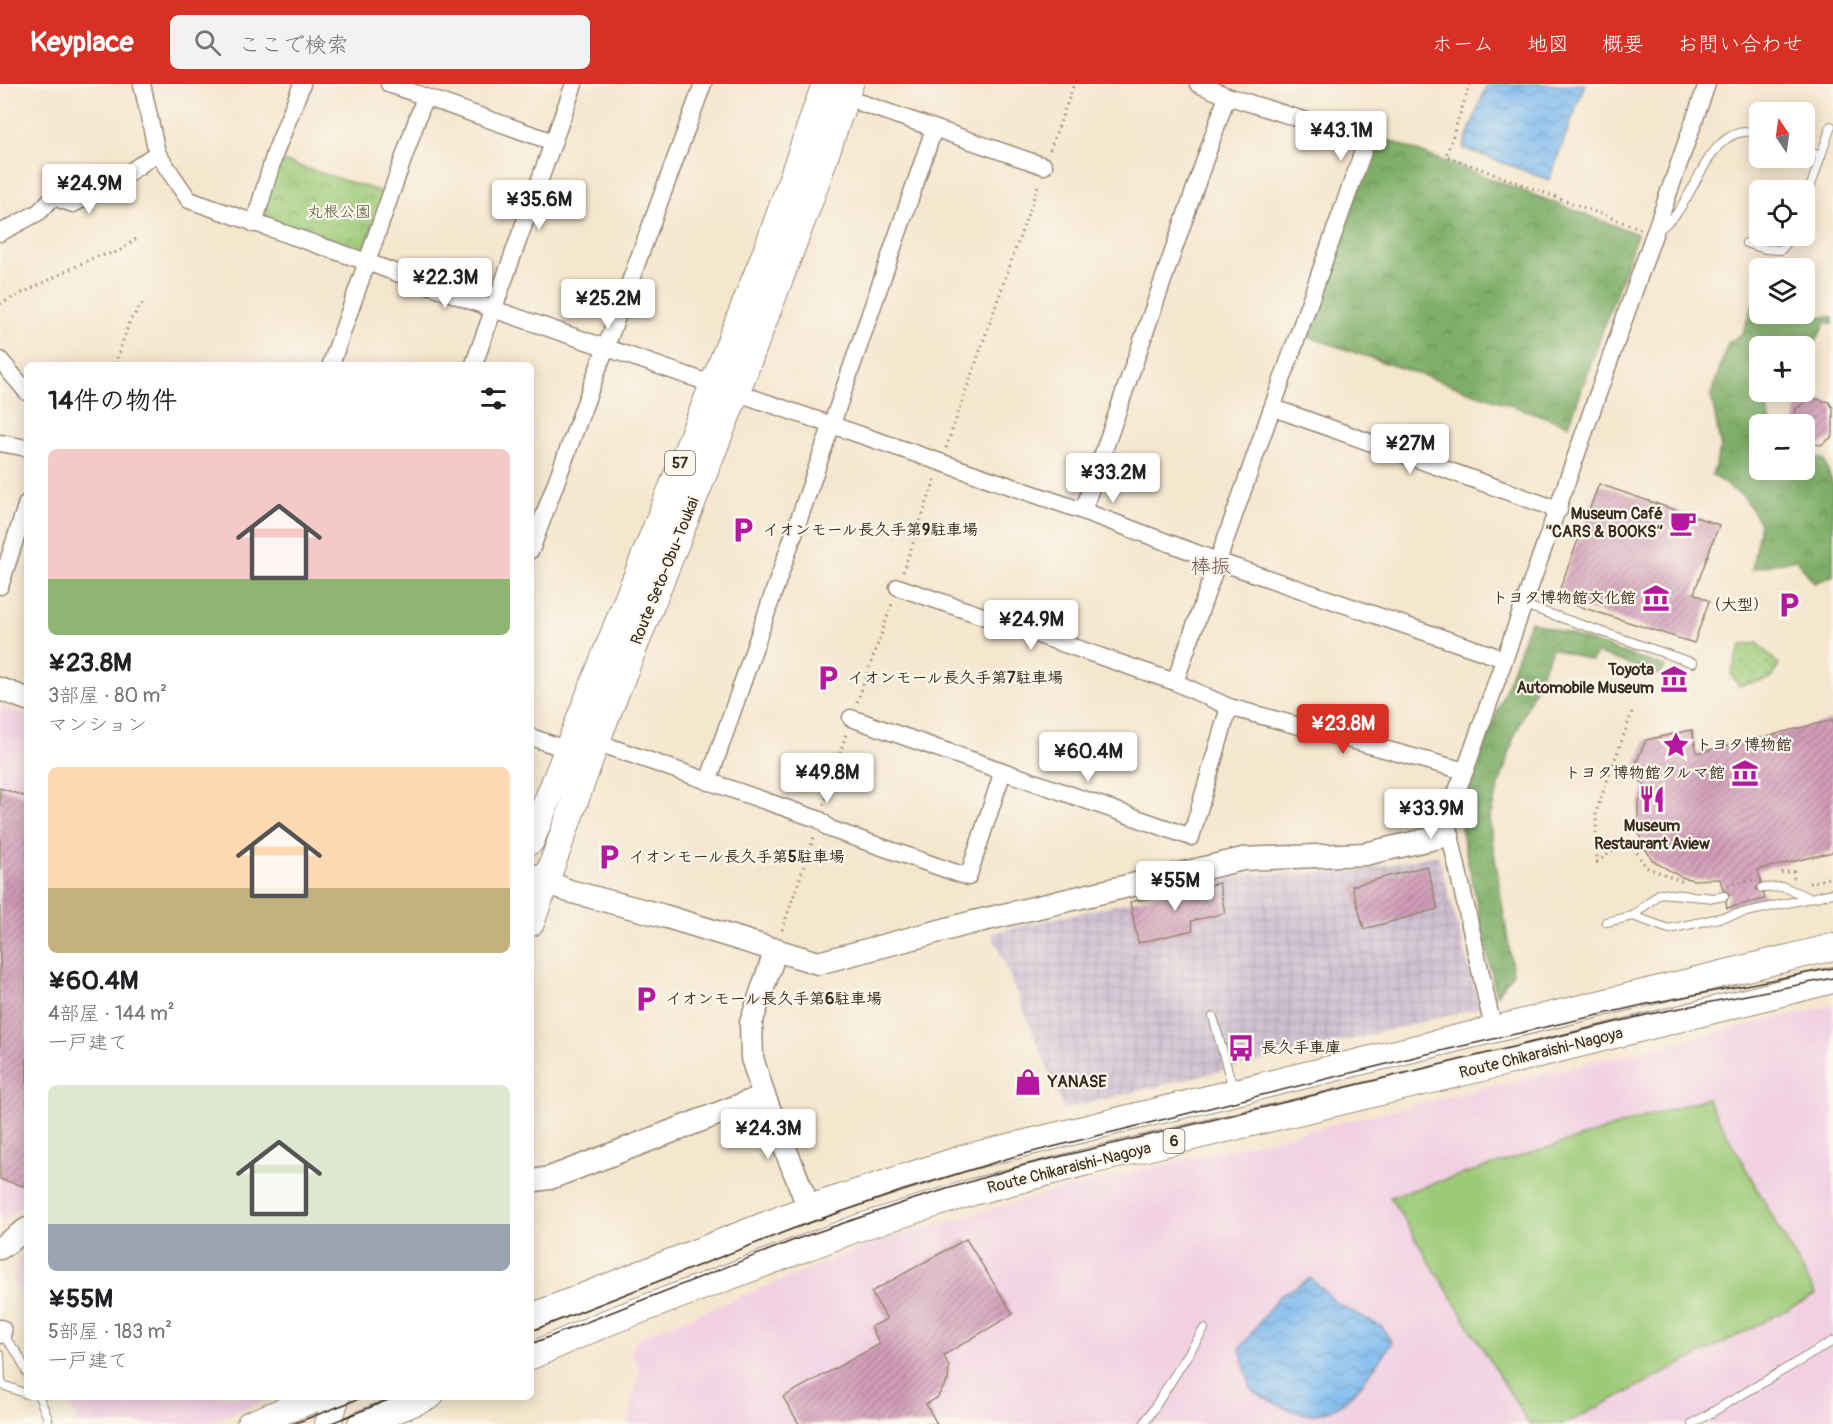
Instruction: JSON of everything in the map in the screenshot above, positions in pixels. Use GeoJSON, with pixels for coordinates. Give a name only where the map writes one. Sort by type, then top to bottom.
{"type":"FeatureCollection","features":[{"type":"Feature","properties":{"kind":"main road","name":"Route Seto-Obu-Toukai"},"geometry":{"type":"LineString","coordinates":[[534,834],[711,382],[769,244],[825,84]]}},
{"type":"Feature","properties":{"kind":"main road","name":"Route Seto-Obu-Toukai"},"geometry":{"type":"LineString","coordinates":[[534,906],[539,879],[737,391],[810,200],[856,94]]}},
{"type":"Feature","properties":{"kind":"main road","name":"6"},"geometry":{"type":"LineString","coordinates":[[534,1316],[809,1208],[964,1158],[1045,1136],[1234,1094],[1493,1028],[1833,947]]}},
{"type":"Feature","properties":{"kind":"main road","name":"Route Chikaraishi-Nagoya"},"geometry":{"type":"LineString","coordinates":[[534,1355],[606,1323],[861,1227],[973,1192],[1087,1162],[1500,1064],[1833,980]]}},
{"type":"Feature","properties":{"kind":"main road"},"geometry":{"type":"LineString","coordinates":[[250,1424],[309,1400]]}},
{"type":"Feature","properties":{"kind":"main road"},"geometry":{"type":"LineString","coordinates":[[300,1424],[313,1400]]}},
{"type":"Feature","properties":{"kind":"main road"},"geometry":{"type":"LineString","coordinates":[[328,1424],[336,1400]]}},
{"type":"Feature","properties":{"kind":"main road"},"geometry":{"type":"LineString","coordinates":[[361,1424],[420,1400]]}},
{"type":"Feature","properties":{"kind":"street"},"geometry":{"type":"LineString","coordinates":[[142,84],[157,153],[189,200],[493,309],[737,391],[830,426],[1083,511],[1220,562],[1504,659]]}},
{"type":"Feature","properties":{"kind":"street"},"geometry":{"type":"LineString","coordinates":[[254,224],[275,153],[302,84]]}},
{"type":"Feature","properties":{"kind":"street"},"geometry":{"type":"LineString","coordinates":[[389,84],[553,142]]}},
{"type":"Feature","properties":{"kind":"street"},"geometry":{"type":"LineString","coordinates":[[475,362],[574,84]]}},
{"type":"Feature","properties":{"kind":"street"},"geometry":{"type":"LineString","coordinates":[[534,542],[704,84]]}},
{"type":"Feature","properties":{"kind":"street"},"geometry":{"type":"LineString","coordinates":[[1175,682],[1220,562],[1367,140],[1227,96],[1198,84]]}},
{"type":"Feature","properties":{"kind":"street"},"geometry":{"type":"LineString","coordinates":[[1493,1028],[1448,835],[1446,817],[1465,771],[1558,510],[1707,84]]}},
{"type":"Feature","properties":{"kind":"street"},"geometry":{"type":"LineString","coordinates":[[856,94],[934,129],[1044,166]]}},
{"type":"Feature","properties":{"kind":"street"},"geometry":{"type":"LineString","coordinates":[[1083,511],[1227,96]]}},
{"type":"Feature","properties":{"kind":"street"},"geometry":{"type":"LineString","coordinates":[[332,362],[425,97]]}},
{"type":"Feature","properties":{"kind":"street"},"geometry":{"type":"LineString","coordinates":[[708,782],[934,129]]}},
{"type":"Feature","properties":{"kind":"street"},"geometry":{"type":"LineString","coordinates":[[0,234],[39,212],[53,197],[73,204],[120,180],[157,153]]}},
{"type":"Feature","properties":{"kind":"street"},"geometry":{"type":"LineString","coordinates":[[0,360],[24,388]]}},
{"type":"Feature","properties":{"kind":"street"},"geometry":{"type":"LineString","coordinates":[[1274,408],[1558,510]]}},
{"type":"Feature","properties":{"kind":"street"},"geometry":{"type":"LineString","coordinates":[[0,442],[24,447]]}},
{"type":"Feature","properties":{"kind":"street"},"geometry":{"type":"LineString","coordinates":[[0,586],[6,550],[24,510]]}},
{"type":"Feature","properties":{"kind":"street"},"geometry":{"type":"LineString","coordinates":[[898,587],[1175,682],[1229,707],[1465,771]]}},
{"type":"Feature","properties":{"kind":"street"},"geometry":{"type":"LineString","coordinates":[[0,689],[24,698]]}},
{"type":"Feature","properties":{"kind":"street"},"geometry":{"type":"LineString","coordinates":[[851,718],[1191,837],[1229,707]]}},
{"type":"Feature","properties":{"kind":"street"},"geometry":{"type":"LineString","coordinates":[[534,738],[568,750]]}},
{"type":"Feature","properties":{"kind":"street"},"geometry":{"type":"LineString","coordinates":[[597,740],[610,747],[820,820],[830,829],[968,877],[1003,771]]}},
{"type":"Feature","properties":{"kind":"street"},"geometry":{"type":"LineString","coordinates":[[539,879],[819,963],[970,923],[1243,859],[1365,854],[1448,835]]}},
{"type":"Feature","properties":{"kind":"street"},"geometry":{"type":"LineString","coordinates":[[776,949],[752,1023],[752,1058],[764,1096],[809,1208]]}},
{"type":"Feature","properties":{"kind":"street"},"geometry":{"type":"LineString","coordinates":[[534,1181],[550,1178],[764,1096]]}},
{"type":"Feature","properties":{"kind":"street"},"geometry":{"type":"LineString","coordinates":[[0,1248],[24,1231]]}},
{"type":"Feature","properties":{"kind":"lane"},"geometry":{"type":"LineString","coordinates":[[1813,180],[1831,126]]}},
{"type":"Feature","properties":{"kind":"lane"},"geometry":{"type":"LineString","coordinates":[[1655,234],[1676,213],[1720,143],[1734,134],[1749,132]]}},
{"type":"Feature","properties":{"kind":"lane"},"geometry":{"type":"LineString","coordinates":[[1815,154],[1821,156]]}},
{"type":"Feature","properties":{"kind":"lane"},"geometry":{"type":"LineString","coordinates":[[1756,246],[1781,250],[1784,246]]}},
{"type":"Feature","properties":{"kind":"lane"},"geometry":{"type":"LineString","coordinates":[[1524,605],[1693,663]]}},
{"type":"Feature","properties":{"kind":"lane"},"geometry":{"type":"LineString","coordinates":[[1762,888],[1784,887],[1811,898]]}},
{"type":"Feature","properties":{"kind":"lane"},"geometry":{"type":"LineString","coordinates":[[1606,922],[1633,916],[1660,893],[1714,898],[1722,892]]}},
{"type":"Feature","properties":{"kind":"lane"},"geometry":{"type":"LineString","coordinates":[[1633,916],[1669,929],[1833,893]]}},
{"type":"Feature","properties":{"kind":"lane"},"geometry":{"type":"LineString","coordinates":[[1213,1017],[1234,1094]]}},
{"type":"Feature","properties":{"kind":"lane"},"geometry":{"type":"LineString","coordinates":[[1144,1424],[1204,1329]]}},
{"type":"Feature","properties":{"kind":"lane"},"geometry":{"type":"LineString","coordinates":[[0,1331],[0,1344]]}},
{"type":"Feature","properties":{"kind":"lane"},"geometry":{"type":"LineString","coordinates":[[0,1331],[18,1354],[24,1367]]}},
{"type":"Feature","properties":{"kind":"lane"},"geometry":{"type":"LineString","coordinates":[[1692,1424],[1833,1341]]}},
{"type":"Feature","properties":{"kind":"lane"},"geometry":{"type":"LineString","coordinates":[[0,1355],[1,1384],[24,1393]]}},
{"type":"Feature","properties":{"kind":"lane"},"geometry":{"type":"LineString","coordinates":[[40,1400],[46,1424]]}},
{"type":"Feature","properties":{"kind":"path"},"geometry":{"type":"LineString","coordinates":[[776,949],[820,820],[851,718],[1074,84]]}},
{"type":"Feature","properties":{"kind":"path"},"geometry":{"type":"LineString","coordinates":[[1470,84],[1446,156],[1655,234]]}},
{"type":"Feature","properties":{"kind":"path"},"geometry":{"type":"LineString","coordinates":[[0,304],[95,257],[118,252],[137,238]]}},
{"type":"Feature","properties":{"kind":"path"},"geometry":{"type":"LineString","coordinates":[[116,362],[130,320],[144,302]]}},
{"type":"Feature","properties":{"kind":"path"},"geometry":{"type":"LineString","coordinates":[[1632,712],[1596,812],[1597,862],[1629,840],[1646,867],[1692,884]]}},
{"type":"Feature","properties":{"kind":"path"},"geometry":{"type":"LineString","coordinates":[[1772,875],[1793,871],[1795,886]]}},
{"type":"Feature","properties":{"kind":"path"},"geometry":{"type":"LineString","coordinates":[[1804,884],[1833,877]]}},
{"type":"Feature","properties":{"kind":"path"},"geometry":{"type":"LineString","coordinates":[[1722,892],[1762,878]]}},
{"type":"Feature","properties":{"kind":"shaded area"},"geometry":{"type":"Polygon","coordinates":[[[0,706],[24,714],[24,1204],[0,1222],[0,706]]]}},
{"type":"Feature","properties":{"kind":"shaded area"},"geometry":{"type":"Polygon","coordinates":[[[1438,855],[1480,1008],[1064,1109],[992,933],[1249,874],[1350,872],[1438,855]]]}},
{"type":"Feature","properties":{"kind":"shaded area"},"geometry":{"type":"Polygon","coordinates":[[[1833,1005],[1833,1424],[628,1424],[639,1367],[631,1353],[637,1338],[885,1239],[1067,1188],[1833,1005]]]}},
{"type":"Feature","properties":{"kind":"shaded area"},"geometry":{"type":"Polygon","coordinates":[[[24,1255],[24,1310],[13,1283],[19,1259],[24,1255]]]}},
{"type":"Feature","properties":{"kind":"shaded area"},"geometry":{"type":"Polygon","coordinates":[[[67,1400],[267,1400],[204,1424],[77,1424],[67,1400]]]}},
{"type":"Feature","properties":{"kind":"green space"},"geometry":{"type":"Polygon","coordinates":[[[1375,135],[1637,234],[1569,425],[1306,336],[1375,135]]]}},
{"type":"Feature","properties":{"kind":"green space","name":"丸根公園"},"geometry":{"type":"Polygon","coordinates":[[[279,160],[385,193],[363,255],[259,219],[279,160]]]}},
{"type":"Feature","properties":{"kind":"green space"},"geometry":{"type":"Polygon","coordinates":[[[1749,315],[1749,324],[1815,324],[1815,316],[1833,317],[1833,324],[1826,322],[1815,342],[1815,336],[1749,336],[1749,402],[1766,402],[1768,414],[1749,414],[1749,480],[1815,480],[1815,457],[1824,460],[1833,485],[1833,576],[1814,583],[1796,559],[1752,569],[1760,523],[1744,497],[1712,475],[1721,448],[1711,395],[1728,343],[1742,334],[1749,315]]]}},
{"type":"Feature","properties":{"kind":"green space"},"geometry":{"type":"Polygon","coordinates":[[[1530,621],[1665,667],[1661,675],[1596,653],[1592,661],[1552,648],[1513,740],[1489,819],[1513,973],[1496,995],[1459,818],[1530,621]]]}},
{"type":"Feature","properties":{"kind":"green space"},"geometry":{"type":"Polygon","coordinates":[[[1758,643],[1779,665],[1772,678],[1739,686],[1731,674],[1741,645],[1758,643]]]}},
{"type":"Feature","properties":{"kind":"green space"},"geometry":{"type":"Polygon","coordinates":[[[1707,1098],[1816,1295],[1565,1424],[1529,1424],[1390,1197],[1707,1098]]]}},
{"type":"Feature","properties":{"kind":"water"},"geometry":{"type":"Polygon","coordinates":[[[1487,84],[1585,84],[1549,180],[1463,148],[1487,84]]]}},
{"type":"Feature","properties":{"kind":"water"},"geometry":{"type":"Polygon","coordinates":[[[1311,1278],[1336,1303],[1382,1327],[1392,1343],[1348,1399],[1324,1412],[1311,1414],[1288,1409],[1251,1390],[1240,1349],[1278,1297],[1311,1278]]]}},
{"type":"Feature","properties":{"kind":"building"},"geometry":{"type":"Polygon","coordinates":[[[1815,399],[1829,402],[1833,408],[1833,436],[1821,445],[1815,444],[1815,414],[1795,414],[1796,409],[1806,402],[1815,402],[1815,399]]]}},
{"type":"Feature","properties":{"kind":"building"},"geometry":{"type":"Polygon","coordinates":[[[1599,484],[1719,525],[1694,593],[1709,601],[1694,643],[1556,599],[1599,484]]]}},
{"type":"Feature","properties":{"kind":"building"},"geometry":{"type":"Polygon","coordinates":[[[1833,720],[1833,852],[1758,870],[1761,882],[1756,889],[1764,894],[1765,899],[1727,908],[1726,902],[1730,894],[1723,890],[1720,879],[1693,880],[1681,877],[1653,861],[1641,842],[1638,828],[1638,805],[1645,785],[1636,778],[1633,770],[1646,740],[1692,730],[1697,753],[1833,720]]]}},
{"type":"Feature","properties":{"kind":"building"},"geometry":{"type":"Polygon","coordinates":[[[0,788],[24,796],[24,1186],[0,1179],[0,788]]]}},
{"type":"Feature","properties":{"kind":"building"},"geometry":{"type":"Polygon","coordinates":[[[1427,866],[1438,909],[1364,929],[1352,886],[1427,866]]]}},
{"type":"Feature","properties":{"kind":"building"},"geometry":{"type":"Polygon","coordinates":[[[1219,883],[1225,913],[1191,921],[1193,930],[1138,943],[1130,902],[1219,883]]]}},
{"type":"Feature","properties":{"kind":"building"},"geometry":{"type":"Polygon","coordinates":[[[966,1239],[1013,1314],[944,1355],[949,1367],[948,1380],[937,1398],[926,1404],[937,1424],[799,1424],[783,1397],[880,1344],[871,1327],[887,1319],[871,1292],[966,1239]]]}},
{"type":"Feature","properties":{"kind":"tram line"},"geometry":{"type":"LineString","coordinates":[[534,1330],[792,1229],[904,1190],[1016,1156],[1423,1055],[1647,1004],[1833,968]]}},
{"type":"Feature","properties":{"kind":"tram line"},"geometry":{"type":"LineString","coordinates":[[534,1343],[797,1239],[1021,1166],[1650,1014],[1833,978]]}},
{"type":"Feature","properties":{"kind":"tram line"},"geometry":{"type":"LineString","coordinates":[[293,1424],[356,1400]]}},
{"type":"Feature","properties":{"kind":"tram line"},"geometry":{"type":"LineString","coordinates":[[329,1424],[388,1400]]}},
{"type":"Feature","properties":{"kind":"place","name":"Museum Café ”CARS & BOOKS”"},"geometry":{"type":"Point","coordinates":[1683,523]}},
{"type":"Feature","properties":{"kind":"place","name":"イオンモール長久手第9駐車場"},"geometry":{"type":"Point","coordinates":[743,530]}},
{"type":"Feature","properties":{"kind":"place","name":"トヨタ博物館文化館"},"geometry":{"type":"Point","coordinates":[1656,598]}},
{"type":"Feature","properties":{"kind":"place","name":"（大型）"},"geometry":{"type":"Point","coordinates":[1789,605]}},
{"type":"Feature","properties":{"kind":"place","name":"イオンモール長久手第7駐車場"},"geometry":{"type":"Point","coordinates":[828,678]}},
{"type":"Feature","properties":{"kind":"place","name":"Toyota Automobile Museum"},"geometry":{"type":"Point","coordinates":[1674,679]}},
{"type":"Feature","properties":{"kind":"place","name":"トヨタ博物館"},"geometry":{"type":"Point","coordinates":[1676,745]}},
{"type":"Feature","properties":{"kind":"place","name":"トヨタ博物館クルマ館"},"geometry":{"type":"Point","coordinates":[1745,773]}},
{"type":"Feature","properties":{"kind":"place","name":"Museum Restaurant Aview"},"geometry":{"type":"Point","coordinates":[1652,799]}},
{"type":"Feature","properties":{"kind":"place","name":"イオンモール長久手第5駐車場"},"geometry":{"type":"Point","coordinates":[609,857]}},
{"type":"Feature","properties":{"kind":"place","name":"イオンモール長久手第6駐車場"},"geometry":{"type":"Point","coordinates":[646,999]}},
{"type":"Feature","properties":{"kind":"place","name":"長久手車庫"},"geometry":{"type":"Point","coordinates":[1241,1048]}},
{"type":"Feature","properties":{"kind":"place","name":"YANASE"},"geometry":{"type":"Point","coordinates":[1028,1082]}},
{"type":"Feature","properties":{"kind":"district","name":"棒振"},"geometry":{"type":"Point","coordinates":[1211,566]}}]}
